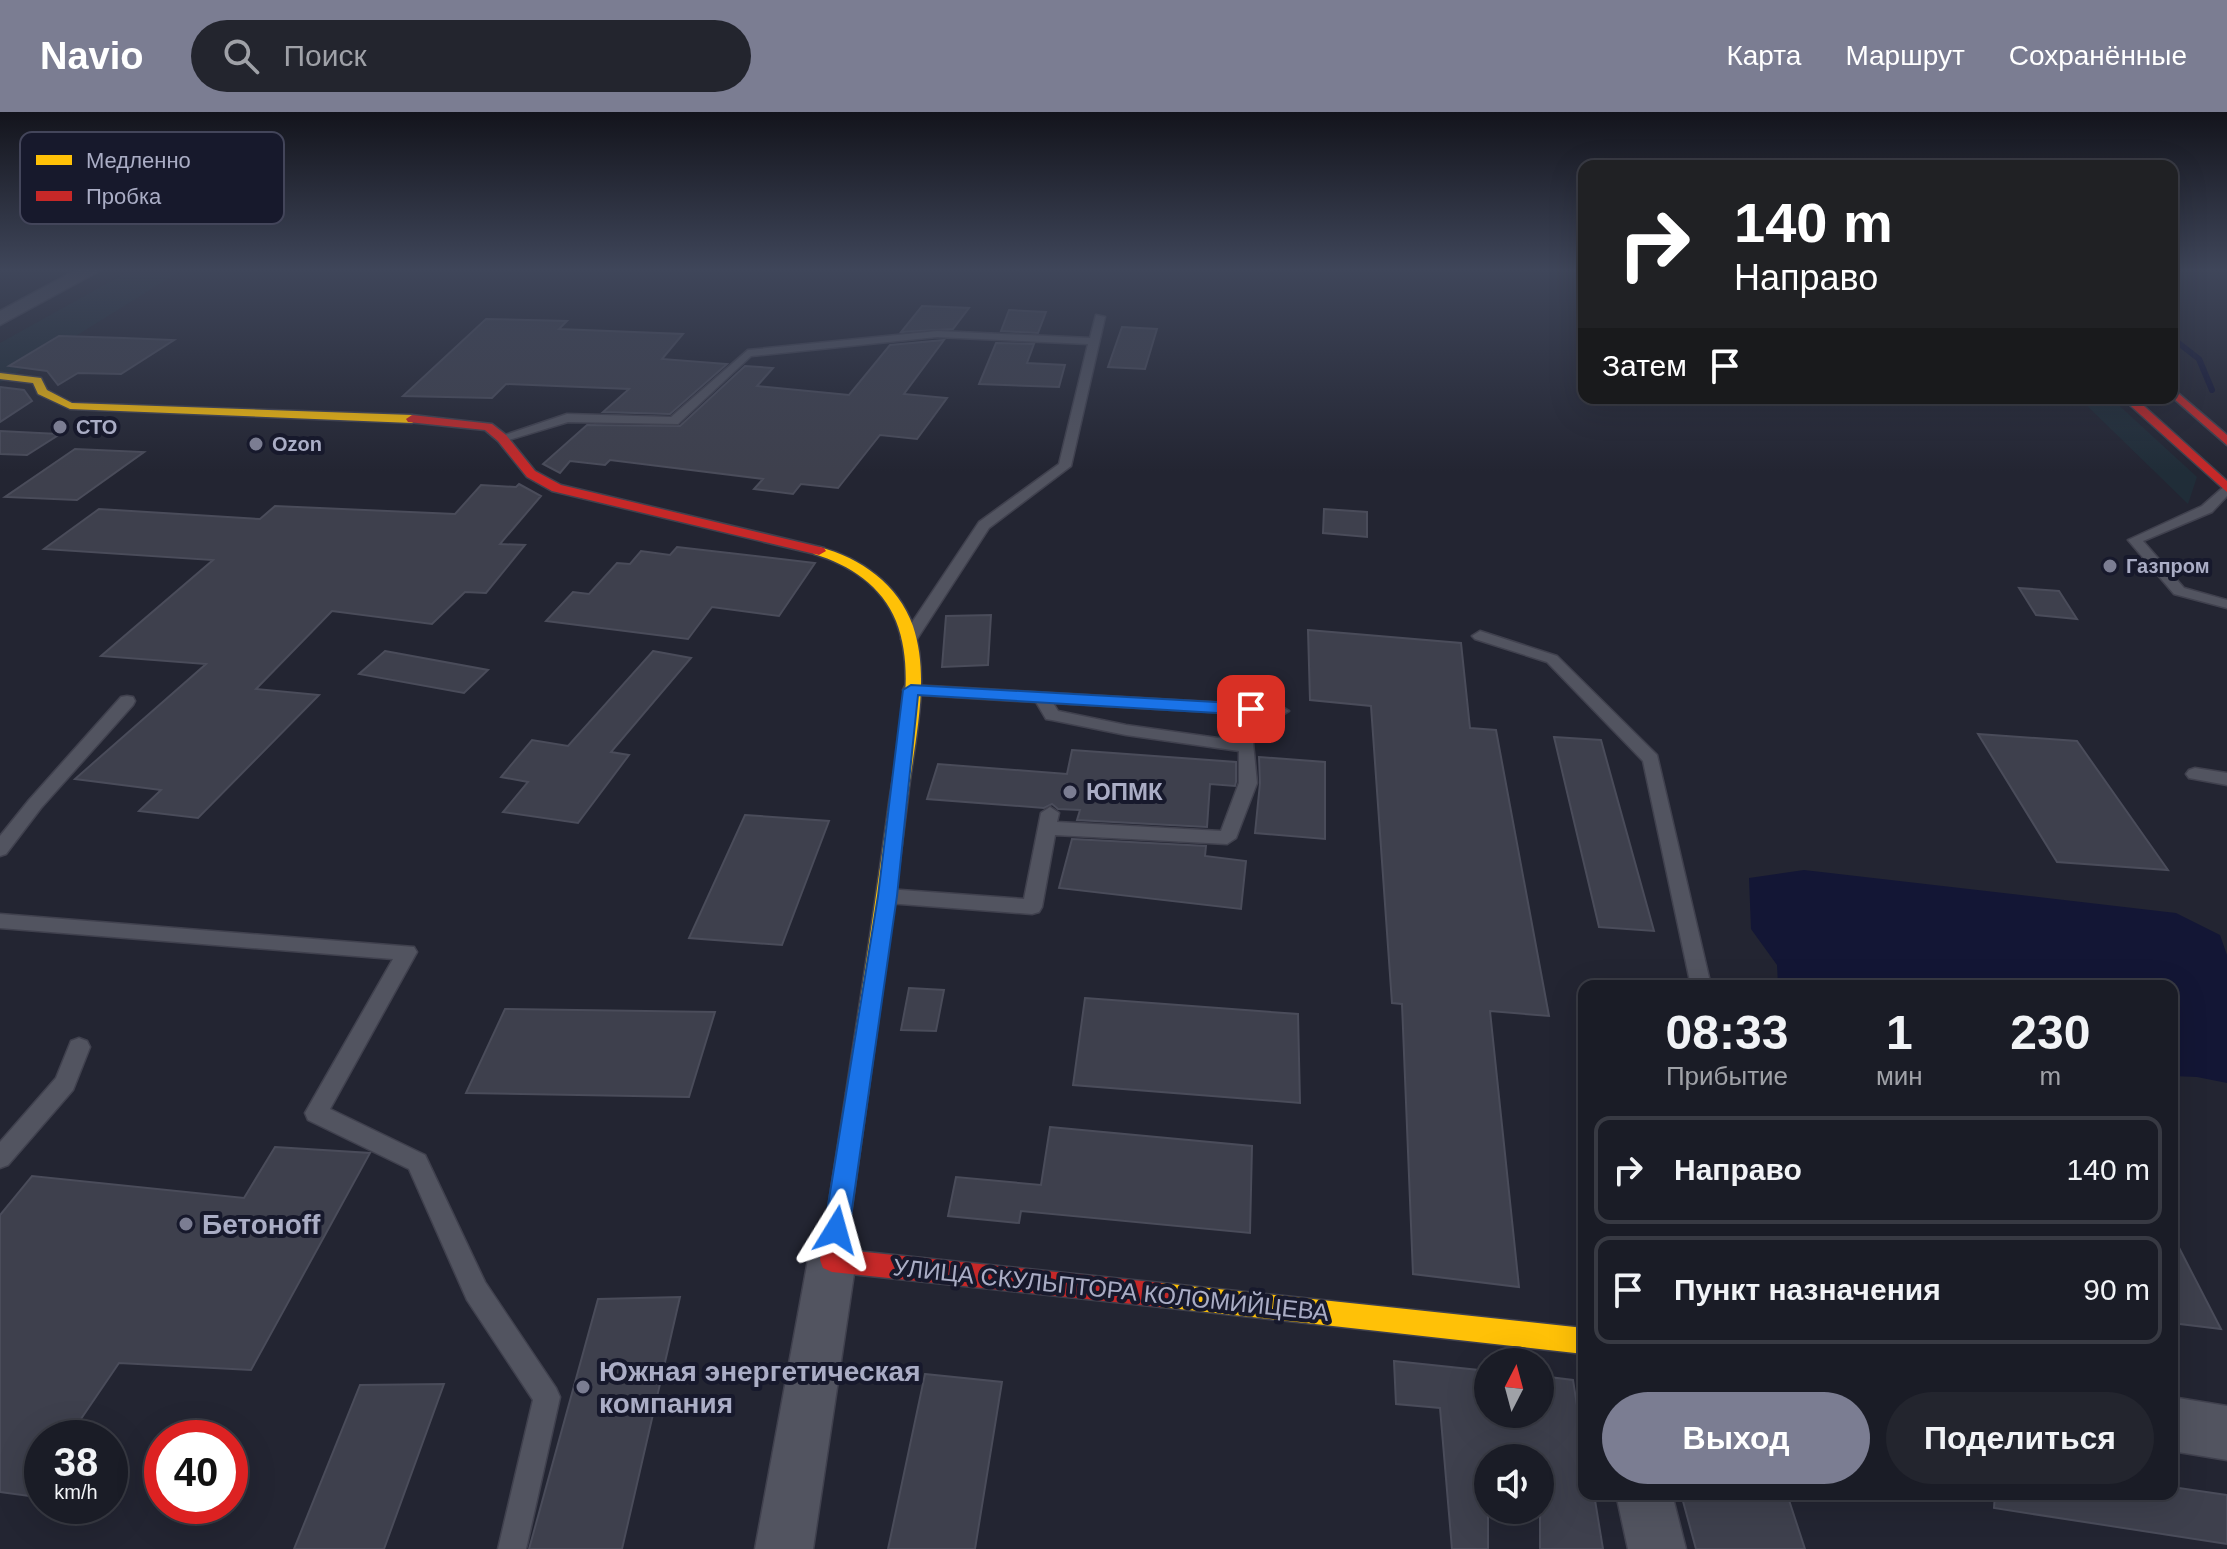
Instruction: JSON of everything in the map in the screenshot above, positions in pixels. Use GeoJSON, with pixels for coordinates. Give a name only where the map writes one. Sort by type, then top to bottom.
{"type":"FeatureCollection","features":[{"type":"Feature","properties":{"kind":"street"},"geometry":{"type":"LineString","coordinates":[[0,376],[37,380],[42,392],[70,406],[440,420],[488,427],[502,438],[531,474],[557,488],[841,556],[890,593],[909,639],[911,690],[887,896],[784,1549]]}},
{"type":"Feature","properties":{"kind":"street"},"geometry":{"type":"LineString","coordinates":[[2178,396],[2227,441]]}},
{"type":"Feature","properties":{"kind":"street"},"geometry":{"type":"LineString","coordinates":[[2135,404],[2227,488]]}},
{"type":"Feature","properties":{"kind":"street","name":"УЛИЦА СКУЛЬПТОРА КОЛОМИЙЦЕВА"},"geometry":{"type":"LineString","coordinates":[[832,1260],[1578,1340]]}},
{"type":"Feature","properties":{"kind":"street"},"geometry":{"type":"LineString","coordinates":[[2178,1425],[2227,1433]]}},
{"type":"Feature","properties":{"kind":"street"},"geometry":{"type":"LineString","coordinates":[[1645,1500],[1657,1549]]}},
{"type":"Feature","properties":{"kind":"lane"},"geometry":{"type":"LineString","coordinates":[[502,438],[567,418],[674,421],[748,353],[907,337]]}},
{"type":"Feature","properties":{"kind":"lane"},"geometry":{"type":"LineString","coordinates":[[1006,337],[1094,341]]}},
{"type":"Feature","properties":{"kind":"lane"},"geometry":{"type":"LineString","coordinates":[[909,639],[984,525],[1065,466],[1095,337]]}},
{"type":"Feature","properties":{"kind":"lane"},"geometry":{"type":"LineString","coordinates":[[2227,488],[2207,509],[2135,540],[2179,591],[2227,604]]}},
{"type":"Feature","properties":{"kind":"lane"},"geometry":{"type":"LineString","coordinates":[[1480,636],[1552,659],[1651,759],[1700,980]]}},
{"type":"Feature","properties":{"kind":"lane"},"geometry":{"type":"LineString","coordinates":[[911,690],[1281,711]]}},
{"type":"Feature","properties":{"kind":"lane"},"geometry":{"type":"LineString","coordinates":[[887,896],[1032,907],[1048,820],[1227,838],[1248,783],[1247,747],[1126,730],[1052,715],[1041,697]]}},
{"type":"Feature","properties":{"kind":"lane"},"geometry":{"type":"LineString","coordinates":[[0,849],[35,804],[127,701]]}},
{"type":"Feature","properties":{"kind":"lane"},"geometry":{"type":"LineString","coordinates":[[2195,774],[2227,779]]}},
{"type":"Feature","properties":{"kind":"lane"},"geometry":{"type":"LineString","coordinates":[[0,921],[407,952],[316,1113],[417,1162],[476,1291],[547,1397],[512,1549]]}},
{"type":"Feature","properties":{"kind":"lane"},"geometry":{"type":"LineString","coordinates":[[0,1158],[65,1083],[79,1047]]}},
{"type":"Feature","properties":{"kind":"shaded area"},"geometry":{"type":"Polygon","coordinates":[[[11,337],[74,337],[0,383],[0,343],[11,337]]]}},
{"type":"Feature","properties":{"kind":"shaded area"},"geometry":{"type":"Polygon","coordinates":[[[2085,404],[2118,404],[2197,477],[2188,504],[2085,404]]]}},
{"type":"Feature","properties":{"kind":"shaded area"},"geometry":{"type":"Polygon","coordinates":[[[1804,870],[2176,913],[2220,935],[2227,955],[2227,1083],[2178,1076],[2178,980],[1778,980],[1777,965],[1751,929],[1749,878],[1804,870]]]}},
{"type":"Feature","properties":{"kind":"building"},"geometry":{"type":"Polygon","coordinates":[[[57,337],[174,340],[121,374],[78,373],[58,385],[47,371],[9,366],[57,337]]]}},
{"type":"Feature","properties":{"kind":"building"},"geometry":{"type":"Polygon","coordinates":[[[467,337],[680,337],[662,359],[727,364],[670,414],[603,412],[629,389],[506,384],[492,398],[403,396],[467,337]]]}},
{"type":"Feature","properties":{"kind":"building"},"geometry":{"type":"Polygon","coordinates":[[[1118,337],[1155,337],[1145,369],[1108,367],[1118,337]]]}},
{"type":"Feature","properties":{"kind":"building"},"geometry":{"type":"Polygon","coordinates":[[[944,340],[904,394],[947,398],[917,439],[880,435],[838,488],[801,484],[793,494],[754,489],[763,479],[610,460],[605,465],[570,461],[560,473],[543,464],[587,425],[680,426],[745,366],[773,368],[757,386],[849,395],[890,345],[944,340]]]}},
{"type":"Feature","properties":{"kind":"building"},"geometry":{"type":"Polygon","coordinates":[[[996,343],[1034,344],[1027,363],[1065,365],[1059,387],[979,384],[996,343]]]}},
{"type":"Feature","properties":{"kind":"building"},"geometry":{"type":"Polygon","coordinates":[[[0,387],[24,390],[32,401],[0,422],[0,387]]]}},
{"type":"Feature","properties":{"kind":"building"},"geometry":{"type":"Polygon","coordinates":[[[0,431],[60,434],[27,455],[0,454],[0,431]]]}},
{"type":"Feature","properties":{"kind":"building"},"geometry":{"type":"Polygon","coordinates":[[[75,449],[144,452],[77,500],[5,497],[75,449]]]}},
{"type":"Feature","properties":{"kind":"building"},"geometry":{"type":"Polygon","coordinates":[[[519,484],[541,496],[500,544],[525,545],[486,593],[465,592],[432,624],[332,611],[256,689],[319,695],[198,818],[139,811],[161,790],[75,779],[206,664],[101,656],[213,560],[44,549],[99,509],[260,519],[275,506],[455,514],[481,485],[516,487],[519,484]]]}},
{"type":"Feature","properties":{"kind":"building"},"geometry":{"type":"Polygon","coordinates":[[[1324,509],[1367,512],[1367,537],[1323,533],[1324,509]]]}},
{"type":"Feature","properties":{"kind":"building"},"geometry":{"type":"Polygon","coordinates":[[[677,547],[815,563],[779,616],[712,607],[688,639],[546,621],[573,592],[589,594],[617,563],[630,564],[641,551],[670,555],[677,547]]]}},
{"type":"Feature","properties":{"kind":"building"},"geometry":{"type":"Polygon","coordinates":[[[2019,588],[2059,591],[2077,619],[2036,615],[2019,588]]]}},
{"type":"Feature","properties":{"kind":"building"},"geometry":{"type":"Polygon","coordinates":[[[991,615],[988,665],[942,667],[946,616],[991,615]]]}},
{"type":"Feature","properties":{"kind":"building"},"geometry":{"type":"Polygon","coordinates":[[[1308,630],[1461,643],[1470,728],[1496,730],[1549,1016],[1490,1011],[1519,1287],[1413,1274],[1402,1004],[1392,1003],[1371,706],[1310,700],[1308,630]]]}},
{"type":"Feature","properties":{"kind":"building"},"geometry":{"type":"Polygon","coordinates":[[[385,651],[488,670],[464,693],[359,674],[385,651]]]}},
{"type":"Feature","properties":{"kind":"building"},"geometry":{"type":"Polygon","coordinates":[[[653,651],[691,658],[611,752],[629,755],[578,823],[503,812],[528,782],[501,777],[532,740],[568,746],[653,651]]]}},
{"type":"Feature","properties":{"kind":"building"},"geometry":{"type":"Polygon","coordinates":[[[1978,734],[2077,741],[2168,870],[2057,862],[1978,734]]]}},
{"type":"Feature","properties":{"kind":"building"},"geometry":{"type":"Polygon","coordinates":[[[1554,737],[1601,740],[1654,931],[1599,927],[1554,737]]]}},
{"type":"Feature","properties":{"kind":"building","name":"ЮПМК"},"geometry":{"type":"Polygon","coordinates":[[[1072,750],[1236,762],[1236,782],[1235,786],[1210,784],[1207,827],[1077,820],[1080,810],[1058,809],[1052,804],[1044,808],[927,799],[938,764],[1067,774],[1072,750]]]}},
{"type":"Feature","properties":{"kind":"building"},"geometry":{"type":"Polygon","coordinates":[[[1259,757],[1325,762],[1325,839],[1255,833],[1259,757]]]}},
{"type":"Feature","properties":{"kind":"building"},"geometry":{"type":"Polygon","coordinates":[[[745,815],[829,821],[782,945],[689,938],[745,815]]]}},
{"type":"Feature","properties":{"kind":"building"},"geometry":{"type":"Polygon","coordinates":[[[1072,839],[1206,846],[1205,856],[1246,861],[1241,909],[1059,888],[1072,839]]]}},
{"type":"Feature","properties":{"kind":"building"},"geometry":{"type":"Polygon","coordinates":[[[909,988],[944,990],[936,1031],[901,1030],[909,988]]]}},
{"type":"Feature","properties":{"kind":"building"},"geometry":{"type":"Polygon","coordinates":[[[1085,998],[1298,1014],[1300,1103],[1073,1085],[1085,998]]]}},
{"type":"Feature","properties":{"kind":"building"},"geometry":{"type":"Polygon","coordinates":[[[505,1009],[715,1012],[689,1097],[466,1093],[505,1009]]]}},
{"type":"Feature","properties":{"kind":"building"},"geometry":{"type":"Polygon","coordinates":[[[1050,1127],[1252,1146],[1250,1233],[1021,1211],[1019,1223],[948,1216],[956,1177],[1041,1185],[1050,1127]]]}},
{"type":"Feature","properties":{"kind":"building"},"geometry":{"type":"Polygon","coordinates":[[[275,1147],[370,1153],[251,1370],[119,1363],[80,1420],[24,1420],[24,1495],[0,1492],[0,1215],[32,1176],[244,1198],[275,1147]]]}},
{"type":"Feature","properties":{"kind":"building"},"geometry":{"type":"Polygon","coordinates":[[[2178,1246],[2221,1329],[2178,1324],[2178,1246]]]}},
{"type":"Feature","properties":{"kind":"building"},"geometry":{"type":"Polygon","coordinates":[[[680,1297],[622,1549],[529,1549],[598,1299],[680,1297]]]}},
{"type":"Feature","properties":{"kind":"building"},"geometry":{"type":"Polygon","coordinates":[[[1394,1361],[1474,1370],[1474,1428],[1554,1428],[1554,1378],[1573,1380],[1578,1412],[1578,1500],[1595,1500],[1603,1549],[1540,1549],[1540,1524],[1554,1524],[1554,1444],[1474,1444],[1474,1524],[1488,1524],[1488,1549],[1452,1549],[1440,1408],[1396,1404],[1394,1361]]]}},
{"type":"Feature","properties":{"kind":"building"},"geometry":{"type":"Polygon","coordinates":[[[925,1374],[1002,1382],[975,1549],[888,1549],[925,1374]]]}},
{"type":"Feature","properties":{"kind":"building"},"geometry":{"type":"Polygon","coordinates":[[[444,1384],[384,1549],[294,1549],[360,1385],[444,1384]]]}},
{"type":"Feature","properties":{"kind":"building"},"geometry":{"type":"Polygon","coordinates":[[[2178,1488],[2227,1495],[2227,1544],[1994,1508],[1995,1500],[2178,1500],[2178,1488]]]}},
{"type":"Feature","properties":{"kind":"building"},"geometry":{"type":"Polygon","coordinates":[[[1683,1500],[1789,1500],[1805,1549],[1696,1549],[1683,1500]]]}},
{"type":"Feature","properties":{"kind":"waterway"},"geometry":{"type":"LineString","coordinates":[[2178,343],[2199,359],[2212,390]]}},
{"type":"Feature","properties":{"kind":"traffic: slow"},"geometry":{"type":"LineString","coordinates":[[0,376],[37,380],[42,392],[70,406],[412,419]]}},
{"type":"Feature","properties":{"kind":"traffic: slow"},"geometry":{"type":"LineString","coordinates":[[819,551],[850,563],[888,594],[904,623],[911,656],[912,691],[908,727],[857,1093]]}},
{"type":"Feature","properties":{"kind":"traffic: slow"},"geometry":{"type":"LineString","coordinates":[[1161,1295],[1578,1340]]}},
{"type":"Feature","properties":{"kind":"traffic: jam"},"geometry":{"type":"LineString","coordinates":[[2178,396],[2227,441]]}},
{"type":"Feature","properties":{"kind":"traffic: jam"},"geometry":{"type":"LineString","coordinates":[[2135,404],[2227,488]]}},
{"type":"Feature","properties":{"kind":"traffic: jam"},"geometry":{"type":"LineString","coordinates":[[412,419],[488,427],[502,438],[531,474],[557,488],[819,551]]}},
{"type":"Feature","properties":{"kind":"traffic: jam"},"geometry":{"type":"LineString","coordinates":[[857,1093],[832,1260],[1161,1295]]}},
{"type":"Feature","properties":{"kind":"place","name":"СТО"},"geometry":{"type":"Point","coordinates":[60,427]}},
{"type":"Feature","properties":{"kind":"place","name":"Ozon"},"geometry":{"type":"Point","coordinates":[256,444]}},
{"type":"Feature","properties":{"kind":"place","name":"Газпром"},"geometry":{"type":"Point","coordinates":[2110,566]}},
{"type":"Feature","properties":{"kind":"place","name":"ЮПМК"},"geometry":{"type":"Point","coordinates":[1070,792]}},
{"type":"Feature","properties":{"kind":"place","name":"Бетонoff"},"geometry":{"type":"Point","coordinates":[186,1224]}},
{"type":"Feature","properties":{"kind":"place","name":"Южная энергетическая компания"},"geometry":{"type":"Point","coordinates":[583,1387]}},
{"type":"Feature","properties":{"kind":"route"},"geometry":{"type":"LineString","coordinates":[[836,1230],[887,896],[911,690],[1251,709]]}}]}
